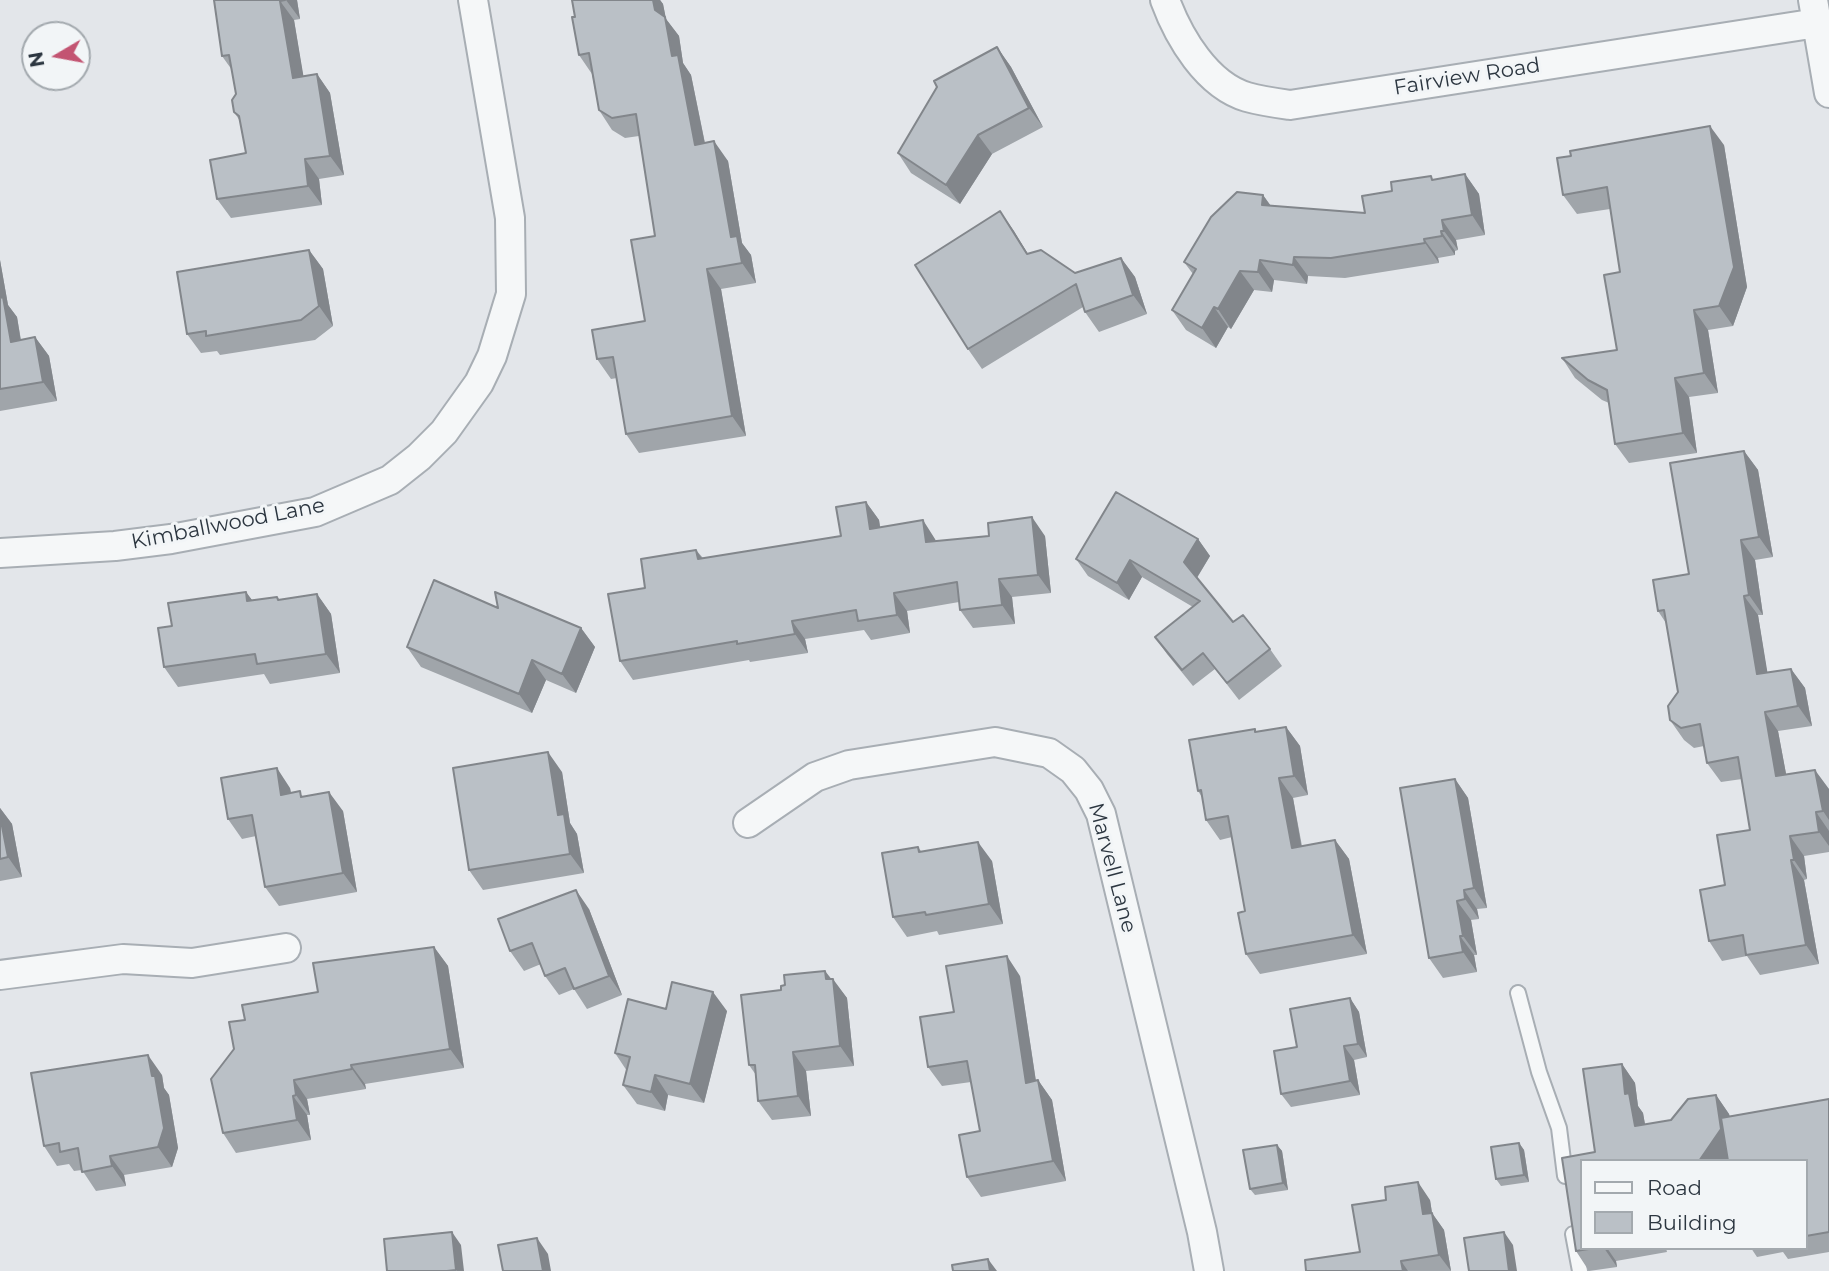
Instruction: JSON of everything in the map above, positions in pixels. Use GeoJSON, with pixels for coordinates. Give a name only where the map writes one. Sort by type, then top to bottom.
{"type":"FeatureCollection","features":[{"type":"Feature","properties":{"kind":"street","name":"Kimballwood Lane"},"geometry":{"type":"LineString","coordinates":[[0,553],[115,546],[171,539],[315,512],[390,480],[444,432],[479,383],[492,356],[511,294],[510,218],[473,0]]}},
{"type":"Feature","properties":{"kind":"street","name":"Fairview Road"},"geometry":{"type":"LineString","coordinates":[[1165,0],[1173,22],[1206,70],[1220,83],[1246,97],[1290,105],[1815,11]]}},
{"type":"Feature","properties":{"kind":"street"},"geometry":{"type":"LineString","coordinates":[[1815,11],[1829,93]]}},
{"type":"Feature","properties":{"kind":"street","name":"Marvell Lane"},"geometry":{"type":"LineString","coordinates":[[748,823],[814,777],[849,765],[995,742],[1049,753],[1073,770],[1089,790],[1101,814],[1199,1219],[1209,1271]]}},
{"type":"Feature","properties":{"kind":"street"},"geometry":{"type":"LineString","coordinates":[[0,975],[123,959],[192,963],[286,948]]}},
{"type":"Feature","properties":{"kind":"lane"},"geometry":{"type":"LineString","coordinates":[[1518,993],[1539,1072],[1559,1128],[1568,1195]]}},
{"type":"Feature","properties":{"kind":"lane"},"geometry":{"type":"LineString","coordinates":[[1572,1222],[1580,1271]]}},
{"type":"Feature","properties":{"kind":"building"},"geometry":{"type":"Polygon","coordinates":[[[214,0],[285,0],[280,1],[293,78],[317,74],[330,156],[305,159],[308,186],[217,199],[210,160],[246,153],[239,116],[234,112],[232,100],[236,94],[229,55],[222,56],[214,0]]]}},
{"type":"Feature","properties":{"kind":"building"},"geometry":{"type":"Polygon","coordinates":[[[572,0],[653,0],[655,10],[665,17],[672,56],[678,55],[695,145],[714,141],[731,237],[737,236],[742,263],[707,269],[732,416],[626,434],[613,357],[597,359],[592,330],[645,321],[631,240],[655,236],[636,114],[612,118],[599,110],[589,53],[579,55],[572,17],[575,17],[572,0]]]}},
{"type":"Feature","properties":{"kind":"building"},"geometry":{"type":"Polygon","coordinates":[[[997,47],[1029,108],[978,135],[946,185],[898,153],[937,87],[934,81],[997,47]]]}},
{"type":"Feature","properties":{"kind":"building"},"geometry":{"type":"Polygon","coordinates":[[[1710,126],[1734,267],[1719,306],[1694,310],[1704,373],[1675,378],[1683,433],[1615,444],[1607,390],[1588,380],[1562,358],[1617,350],[1604,275],[1620,272],[1607,187],[1563,195],[1557,158],[1571,156],[1570,151],[1710,126]]]}},
{"type":"Feature","properties":{"kind":"building"},"geometry":{"type":"Polygon","coordinates":[[[1465,174],[1472,215],[1442,220],[1442,236],[1424,239],[1425,243],[1331,258],[1294,257],[1293,265],[1260,260],[1258,272],[1240,271],[1218,309],[1214,307],[1202,328],[1172,310],[1196,269],[1184,262],[1211,217],[1237,192],[1263,195],[1262,205],[1365,213],[1362,196],[1392,191],[1391,182],[1431,176],[1432,180],[1465,174]]]}},
{"type":"Feature","properties":{"kind":"building"},"geometry":{"type":"Polygon","coordinates":[[[1000,211],[1027,254],[1041,250],[1075,273],[1121,258],[1133,295],[1085,312],[1076,284],[968,349],[915,265],[1000,211]]]}},
{"type":"Feature","properties":{"kind":"building"},"geometry":{"type":"Polygon","coordinates":[[[309,250],[319,306],[301,320],[206,336],[206,331],[187,334],[177,272],[309,250]]]}},
{"type":"Feature","properties":{"kind":"building"},"geometry":{"type":"Polygon","coordinates":[[[3,297],[11,342],[35,337],[43,382],[0,389],[0,298],[3,297]]]}},
{"type":"Feature","properties":{"kind":"building"},"geometry":{"type":"Polygon","coordinates":[[[1744,451],[1759,537],[1741,540],[1749,595],[1744,596],[1757,674],[1791,669],[1798,706],[1765,712],[1776,776],[1815,770],[1823,811],[1816,812],[1819,832],[1790,836],[1794,860],[1791,860],[1806,945],[1746,955],[1743,935],[1709,941],[1700,890],[1725,885],[1717,835],[1750,830],[1738,757],[1707,763],[1700,724],[1681,728],[1670,720],[1668,706],[1678,692],[1664,610],[1658,611],[1653,580],[1689,574],[1670,463],[1744,451]]]}},
{"type":"Feature","properties":{"kind":"building"},"geometry":{"type":"Polygon","coordinates":[[[1116,492],[1198,539],[1184,562],[1233,622],[1243,615],[1270,649],[1227,683],[1203,653],[1182,670],[1155,637],[1200,601],[1130,560],[1117,583],[1076,559],[1116,492]]]}},
{"type":"Feature","properties":{"kind":"building"},"geometry":{"type":"Polygon","coordinates":[[[866,502],[870,529],[923,520],[926,542],[989,536],[988,523],[1032,517],[1038,575],[999,579],[1002,605],[960,610],[957,582],[894,593],[897,615],[858,621],[856,610],[792,621],[795,634],[620,661],[608,594],[645,588],[641,559],[696,550],[698,559],[841,536],[836,507],[866,502]]]}},
{"type":"Feature","properties":{"kind":"building"},"geometry":{"type":"Polygon","coordinates":[[[434,580],[498,608],[495,592],[581,628],[562,674],[532,660],[519,694],[407,647],[434,580]]]}},
{"type":"Feature","properties":{"kind":"building"},"geometry":{"type":"Polygon","coordinates":[[[246,592],[247,601],[317,594],[326,654],[257,664],[255,654],[164,667],[158,628],[172,626],[168,603],[246,592]]]}},
{"type":"Feature","properties":{"kind":"building"},"geometry":{"type":"Polygon","coordinates":[[[1286,727],[1294,776],[1279,778],[1292,848],[1335,840],[1353,935],[1246,954],[1238,913],[1245,911],[1228,816],[1206,820],[1189,740],[1255,729],[1255,732],[1286,727]]]}},
{"type":"Feature","properties":{"kind":"building"},"geometry":{"type":"Polygon","coordinates":[[[548,752],[558,815],[564,814],[570,854],[469,870],[453,768],[548,752]]]}},
{"type":"Feature","properties":{"kind":"building"},"geometry":{"type":"Polygon","coordinates":[[[277,768],[281,795],[300,791],[301,797],[329,792],[343,873],[265,887],[252,815],[228,819],[221,778],[277,768]]]}},
{"type":"Feature","properties":{"kind":"building"},"geometry":{"type":"Polygon","coordinates":[[[1455,779],[1474,888],[1464,890],[1465,899],[1457,901],[1463,952],[1429,958],[1400,788],[1455,779]]]}},
{"type":"Feature","properties":{"kind":"building"},"geometry":{"type":"Polygon","coordinates":[[[0,816],[8,857],[0,859],[0,816]]]}},
{"type":"Feature","properties":{"kind":"building"},"geometry":{"type":"Polygon","coordinates":[[[978,842],[989,904],[926,915],[925,912],[893,917],[882,853],[918,847],[919,852],[978,842]]]}},
{"type":"Feature","properties":{"kind":"building"},"geometry":{"type":"Polygon","coordinates":[[[576,890],[609,976],[574,989],[565,968],[545,976],[532,943],[510,951],[498,919],[576,890]]]}},
{"type":"Feature","properties":{"kind":"building"},"geometry":{"type":"Polygon","coordinates":[[[434,947],[450,1049],[351,1065],[352,1069],[294,1080],[296,1095],[293,1096],[297,1120],[223,1133],[211,1079],[234,1049],[229,1022],[245,1020],[242,1005],[318,992],[313,963],[434,947]]]}},
{"type":"Feature","properties":{"kind":"building"},"geometry":{"type":"Polygon","coordinates":[[[1007,956],[1026,1083],[1038,1080],[1053,1161],[967,1177],[959,1135],[980,1131],[967,1061],[928,1067],[920,1017],[954,1012],[946,966],[1007,956]]]}},
{"type":"Feature","properties":{"kind":"building"},"geometry":{"type":"Polygon","coordinates":[[[825,971],[826,979],[833,979],[840,1046],[793,1052],[798,1096],[758,1101],[755,1065],[749,1065],[741,995],[781,990],[781,986],[785,985],[784,975],[825,971]]]}},
{"type":"Feature","properties":{"kind":"building"},"geometry":{"type":"Polygon","coordinates":[[[672,982],[713,992],[690,1084],[655,1075],[651,1092],[623,1085],[630,1057],[615,1053],[628,999],[666,1009],[672,982]]]}},
{"type":"Feature","properties":{"kind":"building"},"geometry":{"type":"Polygon","coordinates":[[[1350,998],[1358,1044],[1344,1046],[1350,1081],[1281,1094],[1274,1051],[1297,1047],[1290,1009],[1350,998]]]}},
{"type":"Feature","properties":{"kind":"building"},"geometry":{"type":"Polygon","coordinates":[[[148,1055],[152,1076],[155,1076],[164,1128],[158,1147],[110,1156],[112,1166],[82,1172],[78,1148],[60,1152],[59,1143],[44,1146],[31,1073],[148,1055]]]}},
{"type":"Feature","properties":{"kind":"building"},"geometry":{"type":"Polygon","coordinates":[[[1622,1064],[1625,1094],[1629,1093],[1635,1126],[1671,1120],[1688,1099],[1716,1095],[1721,1129],[1700,1159],[1580,1159],[1580,1250],[1582,1250],[1576,1251],[1562,1158],[1595,1152],[1583,1069],[1622,1064]]]}},
{"type":"Feature","properties":{"kind":"building"},"geometry":{"type":"Polygon","coordinates":[[[1829,1099],[1829,1232],[1808,1236],[1808,1159],[1728,1159],[1721,1118],[1829,1099]]]}},
{"type":"Feature","properties":{"kind":"building"},"geometry":{"type":"Polygon","coordinates":[[[1519,1143],[1524,1175],[1496,1179],[1491,1147],[1519,1143]]]}},
{"type":"Feature","properties":{"kind":"building"},"geometry":{"type":"Polygon","coordinates":[[[1277,1145],[1283,1183],[1250,1189],[1243,1150],[1277,1145]]]}},
{"type":"Feature","properties":{"kind":"building"},"geometry":{"type":"Polygon","coordinates":[[[1418,1182],[1423,1214],[1432,1213],[1439,1255],[1401,1261],[1403,1271],[1306,1271],[1305,1260],[1360,1252],[1352,1205],[1386,1200],[1385,1187],[1418,1182]]]}},
{"type":"Feature","properties":{"kind":"building"},"geometry":{"type":"Polygon","coordinates":[[[452,1232],[456,1270],[387,1271],[384,1239],[452,1232]]]}},
{"type":"Feature","properties":{"kind":"building"},"geometry":{"type":"Polygon","coordinates":[[[1504,1232],[1509,1271],[1469,1271],[1464,1238],[1504,1232]]]}},
{"type":"Feature","properties":{"kind":"building"},"geometry":{"type":"Polygon","coordinates":[[[537,1238],[543,1271],[503,1271],[498,1245],[537,1238]]]}},
{"type":"Feature","properties":{"kind":"building"},"geometry":{"type":"Polygon","coordinates":[[[988,1259],[990,1271],[953,1271],[952,1265],[988,1259]]]}}]}
